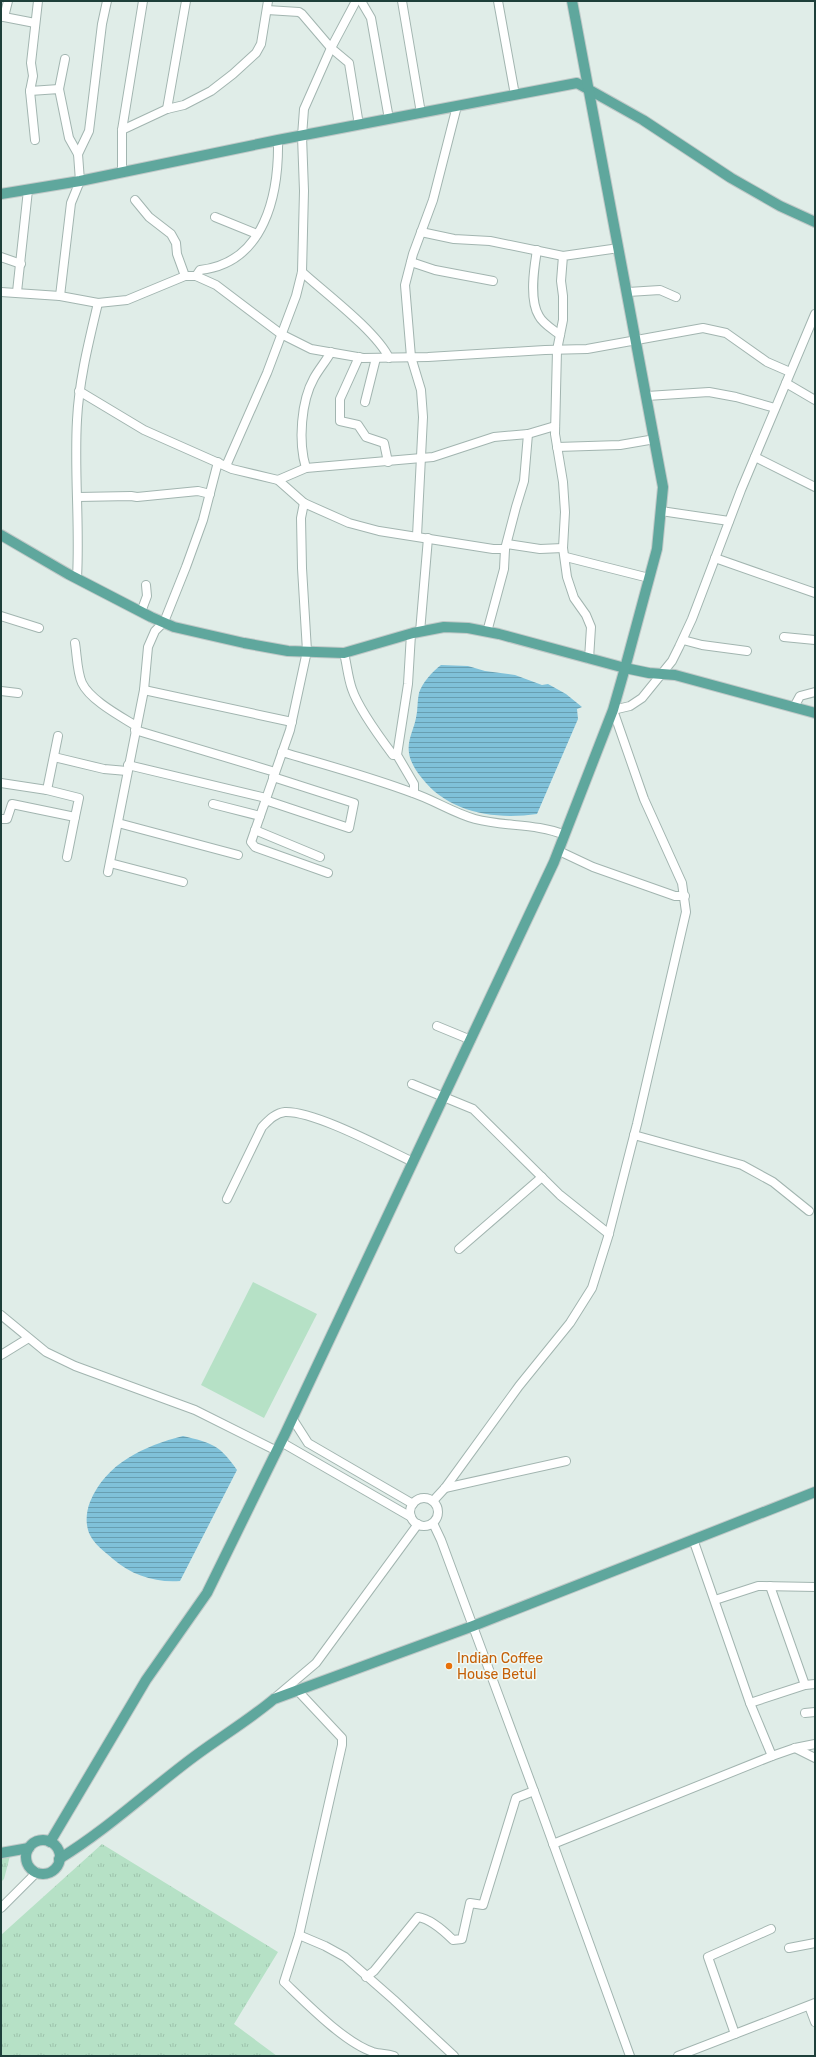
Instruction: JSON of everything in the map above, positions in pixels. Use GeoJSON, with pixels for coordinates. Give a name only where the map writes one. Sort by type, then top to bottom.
{"type":"FeatureCollection","features":[{"type":"Feature","properties":{"kind":"main road"},"geometry":{"type":"LineString","coordinates":[[50,1842],[146,1680],[207,1593],[281,1442],[559,851],[612,710],[625,668],[657,549],[663,487],[628,292],[572,1]]}},
{"type":"Feature","properties":{"kind":"main road"},"geometry":{"type":"LineString","coordinates":[[1,194],[80,181],[278,140],[577,84],[643,120],[731,178],[780,206],[815,222]]}},
{"type":"Feature","properties":{"kind":"main road"},"geometry":{"type":"LineString","coordinates":[[1,535],[140,612],[194,632],[244,643],[288,651],[344,653],[416,633],[444,627],[487,632],[625,668],[676,675],[815,713]]}},
{"type":"Feature","properties":{"kind":"main road"},"geometry":{"type":"LineString","coordinates":[[59,1859],[90,1840],[195,1756],[253,1717],[274,1699],[473,1626],[815,1492]]}},
{"type":"Feature","properties":{"kind":"main road"},"geometry":{"type":"LineString","coordinates":[[41,1840],[50,1842],[59,1851],[59,1859],[56,1867],[48,1873],[32,1870],[26,1860],[29,1848],[35,1842],[41,1840]]}},
{"type":"Feature","properties":{"kind":"main road"},"geometry":{"type":"LineString","coordinates":[[1,1853],[29,1848]]}},
{"type":"Feature","properties":{"kind":"street"},"geometry":{"type":"LineString","coordinates":[[8,1],[2,17],[35,23]]}},
{"type":"Feature","properties":{"kind":"street"},"geometry":{"type":"LineString","coordinates":[[35,140],[30,91],[38,1]]}},
{"type":"Feature","properties":{"kind":"street"},"geometry":{"type":"LineString","coordinates":[[78,154],[89,131],[99,46],[107,1]]}},
{"type":"Feature","properties":{"kind":"street"},"geometry":{"type":"LineString","coordinates":[[122,172],[122,130],[143,1]]}},
{"type":"Feature","properties":{"kind":"street"},"geometry":{"type":"LineString","coordinates":[[167,109],[186,1]]}},
{"type":"Feature","properties":{"kind":"street"},"geometry":{"type":"LineString","coordinates":[[122,130],[167,109],[184,105],[211,91],[234,74],[256,53],[261,44],[268,1]]}},
{"type":"Feature","properties":{"kind":"street"},"geometry":{"type":"LineString","coordinates":[[226,466],[267,373],[296,296],[302,272],[304,191],[302,136],[304,108],[331,48],[356,1]]}},
{"type":"Feature","properties":{"kind":"street"},"geometry":{"type":"LineString","coordinates":[[360,1],[371,18],[389,119]]}},
{"type":"Feature","properties":{"kind":"street"},"geometry":{"type":"LineString","coordinates":[[412,1],[402,2],[421,113]]}},
{"type":"Feature","properties":{"kind":"street"},"geometry":{"type":"LineString","coordinates":[[498,1],[515,95]]}},
{"type":"Feature","properties":{"kind":"street"},"geometry":{"type":"LineString","coordinates":[[267,10],[302,14],[331,48],[349,63],[359,125]]}},
{"type":"Feature","properties":{"kind":"street"},"geometry":{"type":"LineString","coordinates":[[60,296],[71,202],[80,181],[78,154],[69,138],[59,89],[64,59]]}},
{"type":"Feature","properties":{"kind":"street"},"geometry":{"type":"LineString","coordinates":[[30,91],[59,89]]}},
{"type":"Feature","properties":{"kind":"street"},"geometry":{"type":"LineString","coordinates":[[417,536],[423,417],[421,390],[411,357],[404,285],[441,173],[457,106]]}},
{"type":"Feature","properties":{"kind":"street"},"geometry":{"type":"LineString","coordinates":[[196,276],[200,270],[212,269],[229,263],[246,250],[257,234],[270,208],[276,184],[278,140]]}},
{"type":"Feature","properties":{"kind":"street"},"geometry":{"type":"LineString","coordinates":[[17,292],[28,190]]}},
{"type":"Feature","properties":{"kind":"street"},"geometry":{"type":"LineString","coordinates":[[135,200],[149,217],[171,234],[176,243],[177,254],[185,276]]}},
{"type":"Feature","properties":{"kind":"street"},"geometry":{"type":"LineString","coordinates":[[215,217],[257,234]]}},
{"type":"Feature","properties":{"kind":"street"},"geometry":{"type":"LineString","coordinates":[[421,232],[428,235],[490,241],[563,256],[619,248]]}},
{"type":"Feature","properties":{"kind":"street"},"geometry":{"type":"LineString","coordinates":[[537,250],[533,278],[536,310],[539,318],[560,335]]}},
{"type":"Feature","properties":{"kind":"street"},"geometry":{"type":"LineString","coordinates":[[563,256],[561,281],[563,296],[563,320],[557,350],[555,426],[563,482],[565,512],[564,548],[567,577],[570,589],[591,627],[589,658]]}},
{"type":"Feature","properties":{"kind":"street"},"geometry":{"type":"LineString","coordinates":[[1,257],[21,264]]}},
{"type":"Feature","properties":{"kind":"street"},"geometry":{"type":"LineString","coordinates":[[411,262],[435,270],[493,281]]}},
{"type":"Feature","properties":{"kind":"street"},"geometry":{"type":"LineString","coordinates":[[302,272],[371,334],[384,348],[389,358]]}},
{"type":"Feature","properties":{"kind":"street"},"geometry":{"type":"LineString","coordinates":[[1,292],[60,296],[98,303],[127,300],[185,276],[196,276],[216,285],[281,334],[311,349],[359,357],[389,358],[587,349],[703,328],[716,330],[734,338],[767,362],[790,372]]}},
{"type":"Feature","properties":{"kind":"street"},"geometry":{"type":"LineString","coordinates":[[628,292],[660,290],[676,297]]}},
{"type":"Feature","properties":{"kind":"street"},"geometry":{"type":"LineString","coordinates":[[77,578],[79,543],[77,421],[79,391],[98,303]]}},
{"type":"Feature","properties":{"kind":"street"},"geometry":{"type":"LineString","coordinates":[[433,1501],[445,1488],[519,1386],[570,1323],[592,1288],[609,1234],[634,1136],[681,940],[686,912],[682,883],[644,799],[612,710],[630,706],[642,698],[672,661],[683,640],[729,521],[815,314]]}},
{"type":"Feature","properties":{"kind":"street"},"geometry":{"type":"LineString","coordinates":[[306,468],[301,439],[302,420],[314,378],[331,352]]}},
{"type":"Feature","properties":{"kind":"street"},"geometry":{"type":"LineString","coordinates":[[359,357],[340,398],[340,421],[358,425],[366,437],[384,443],[388,462]]}},
{"type":"Feature","properties":{"kind":"street"},"geometry":{"type":"LineString","coordinates":[[365,402],[376,358]]}},
{"type":"Feature","properties":{"kind":"street"},"geometry":{"type":"LineString","coordinates":[[786,383],[815,400]]}},
{"type":"Feature","properties":{"kind":"street"},"geometry":{"type":"LineString","coordinates":[[79,391],[144,430],[232,469],[278,480],[304,503],[350,523],[379,531],[493,549],[506,546],[540,549],[564,548]]}},
{"type":"Feature","properties":{"kind":"street"},"geometry":{"type":"LineString","coordinates":[[647,396],[709,392],[736,397],[775,408]]}},
{"type":"Feature","properties":{"kind":"street"},"geometry":{"type":"LineString","coordinates":[[278,480],[306,468],[433,457],[494,437],[528,434],[555,426]]}},
{"type":"Feature","properties":{"kind":"street"},"geometry":{"type":"LineString","coordinates":[[487,632],[504,569],[506,546],[524,481],[528,434]]}},
{"type":"Feature","properties":{"kind":"street"},"geometry":{"type":"LineString","coordinates":[[557,447],[620,445],[655,440]]}},
{"type":"Feature","properties":{"kind":"street"},"geometry":{"type":"LineString","coordinates":[[755,457],[815,487]]}},
{"type":"Feature","properties":{"kind":"street"},"geometry":{"type":"LineString","coordinates":[[108,872],[135,728],[144,690],[148,647],[155,631],[164,622],[203,520],[218,462]]}},
{"type":"Feature","properties":{"kind":"street"},"geometry":{"type":"LineString","coordinates":[[78,497],[137,497],[198,491],[210,494]]}},
{"type":"Feature","properties":{"kind":"street"},"geometry":{"type":"LineString","coordinates":[[304,503],[301,518],[302,568],[307,651],[292,722],[251,842],[256,847],[328,873]]}},
{"type":"Feature","properties":{"kind":"street"},"geometry":{"type":"LineString","coordinates":[[661,511],[729,521]]}},
{"type":"Feature","properties":{"kind":"street"},"geometry":{"type":"LineString","coordinates":[[414,793],[414,784],[397,755],[416,633],[428,538]]}},
{"type":"Feature","properties":{"kind":"street"},"geometry":{"type":"LineString","coordinates":[[566,557],[649,578]]}},
{"type":"Feature","properties":{"kind":"street"},"geometry":{"type":"LineString","coordinates":[[715,558],[814,591]]}},
{"type":"Feature","properties":{"kind":"street"},"geometry":{"type":"LineString","coordinates":[[140,612],[147,596],[146,585]]}},
{"type":"Feature","properties":{"kind":"street"},"geometry":{"type":"LineString","coordinates":[[1,616],[39,628]]}},
{"type":"Feature","properties":{"kind":"street"},"geometry":{"type":"LineString","coordinates":[[784,637],[815,640]]}},
{"type":"Feature","properties":{"kind":"street"},"geometry":{"type":"LineString","coordinates":[[683,640],[702,645],[747,652]]}},
{"type":"Feature","properties":{"kind":"street"},"geometry":{"type":"LineString","coordinates":[[54,757],[104,769],[128,768],[266,799],[349,828],[354,803],[135,728],[107,708],[88,691],[82,682],[75,643]]}},
{"type":"Feature","properties":{"kind":"street"},"geometry":{"type":"LineString","coordinates":[[344,653],[352,689],[359,704],[384,743],[393,755],[397,755]]}},
{"type":"Feature","properties":{"kind":"street"},"geometry":{"type":"LineString","coordinates":[[144,690],[292,722]]}},
{"type":"Feature","properties":{"kind":"street"},"geometry":{"type":"LineString","coordinates":[[1,691],[18,693]]}},
{"type":"Feature","properties":{"kind":"street"},"geometry":{"type":"LineString","coordinates":[[794,707],[800,696],[815,692]]}},
{"type":"Feature","properties":{"kind":"street"},"geometry":{"type":"LineString","coordinates":[[47,790],[58,736]]}},
{"type":"Feature","properties":{"kind":"street"},"geometry":{"type":"LineString","coordinates":[[282,752],[414,793],[475,819],[505,824],[539,827],[565,835]]}},
{"type":"Feature","properties":{"kind":"street"},"geometry":{"type":"LineString","coordinates":[[1,783],[47,790],[79,798],[67,857]]}},
{"type":"Feature","properties":{"kind":"street"},"geometry":{"type":"LineString","coordinates":[[1,819],[6,819],[12,804],[75,817]]}},
{"type":"Feature","properties":{"kind":"street"},"geometry":{"type":"LineString","coordinates":[[213,804],[260,816]]}},
{"type":"Feature","properties":{"kind":"street"},"geometry":{"type":"LineString","coordinates":[[118,823],[238,855]]}},
{"type":"Feature","properties":{"kind":"street"},"geometry":{"type":"LineString","coordinates":[[255,830],[320,857]]}},
{"type":"Feature","properties":{"kind":"street"},"geometry":{"type":"LineString","coordinates":[[559,851],[593,867],[675,896],[685,896]]}},
{"type":"Feature","properties":{"kind":"street"},"geometry":{"type":"LineString","coordinates":[[110,863],[183,882]]}},
{"type":"Feature","properties":{"kind":"street"},"geometry":{"type":"LineString","coordinates":[[437,1026],[471,1040]]}},
{"type":"Feature","properties":{"kind":"street"},"geometry":{"type":"LineString","coordinates":[[412,1084],[443,1098],[474,1109],[560,1195],[609,1234]]}},
{"type":"Feature","properties":{"kind":"street"},"geometry":{"type":"LineString","coordinates":[[227,1199],[262,1127],[270,1118],[283,1112],[299,1113],[326,1122],[413,1162]]}},
{"type":"Feature","properties":{"kind":"street"},"geometry":{"type":"LineString","coordinates":[[634,1136],[742,1165],[773,1182],[809,1212]]}},
{"type":"Feature","properties":{"kind":"street"},"geometry":{"type":"LineString","coordinates":[[459,1249],[542,1177]]}},
{"type":"Feature","properties":{"kind":"street"},"geometry":{"type":"LineString","coordinates":[[1,1316],[27,1339],[46,1352],[75,1366],[195,1410],[276,1451]]}},
{"type":"Feature","properties":{"kind":"street"},"geometry":{"type":"LineString","coordinates":[[1,1355],[27,1339]]}},
{"type":"Feature","properties":{"kind":"street"},"geometry":{"type":"LineString","coordinates":[[292,1418],[308,1443],[413,1504]]}},
{"type":"Feature","properties":{"kind":"street"},"geometry":{"type":"LineString","coordinates":[[281,1442],[411,1517],[418,1524],[426,1526],[433,1523],[438,1516],[438,1508],[433,1501],[426,1498],[417,1500],[413,1504],[411,1517]]}},
{"type":"Feature","properties":{"kind":"street"},"geometry":{"type":"LineString","coordinates":[[445,1488],[566,1461]]}},
{"type":"Feature","properties":{"kind":"street"},"geometry":{"type":"LineString","coordinates":[[433,1523],[441,1540],[534,1791],[630,2056]]}},
{"type":"Feature","properties":{"kind":"street"},"geometry":{"type":"LineString","coordinates":[[274,1699],[316,1663],[418,1524]]}},
{"type":"Feature","properties":{"kind":"street"},"geometry":{"type":"LineString","coordinates":[[693,1539],[750,1703],[772,1756]]}},
{"type":"Feature","properties":{"kind":"street"},"geometry":{"type":"LineString","coordinates":[[715,1600],[758,1586],[815,1587]]}},
{"type":"Feature","properties":{"kind":"street"},"geometry":{"type":"LineString","coordinates":[[770,1586],[805,1685]]}},
{"type":"Feature","properties":{"kind":"street"},"geometry":{"type":"LineString","coordinates":[[750,1703],[805,1685],[815,1684]]}},
{"type":"Feature","properties":{"kind":"street"},"geometry":{"type":"LineString","coordinates":[[297,1690],[342,1738],[342,1745],[299,1935],[284,1982],[333,2027],[373,2052],[394,2056]]}},
{"type":"Feature","properties":{"kind":"street"},"geometry":{"type":"LineString","coordinates":[[805,1713],[815,1712]]}},
{"type":"Feature","properties":{"kind":"street"},"geometry":{"type":"LineString","coordinates":[[553,1844],[772,1756],[795,1748],[815,1744]]}},
{"type":"Feature","properties":{"kind":"street"},"geometry":{"type":"LineString","coordinates":[[795,1748],[815,1758]]}},
{"type":"Feature","properties":{"kind":"street"},"geometry":{"type":"LineString","coordinates":[[366,1977],[374,1971],[418,1917],[423,1918],[443,1930],[453,1940],[462,1939],[470,1903],[483,1905],[516,1798],[534,1791]]}},
{"type":"Feature","properties":{"kind":"street"},"geometry":{"type":"LineString","coordinates":[[1,1908],[37,1872]]}},
{"type":"Feature","properties":{"kind":"street"},"geometry":{"type":"LineString","coordinates":[[735,2034],[708,1957],[771,1929]]}},
{"type":"Feature","properties":{"kind":"street"},"geometry":{"type":"LineString","coordinates":[[299,1935],[325,1946],[345,1957],[454,2056]]}},
{"type":"Feature","properties":{"kind":"street"},"geometry":{"type":"LineString","coordinates":[[789,1948],[815,1943]]}},
{"type":"Feature","properties":{"kind":"street"},"geometry":{"type":"LineString","coordinates":[[678,2056],[812,2004],[815,2022]]}},
{"type":"Feature","properties":{"kind":"green space"},"geometry":{"type":"Polygon","coordinates":[[[253,1282],[317,1314],[264,1418],[201,1385],[253,1282]]]}},
{"type":"Feature","properties":{"kind":"green space"},"geometry":{"type":"Polygon","coordinates":[[[102,1844],[278,1952],[234,2024],[277,2056],[1,2056],[1,1935],[102,1844]]]}},
{"type":"Feature","properties":{"kind":"green space"},"geometry":{"type":"Polygon","coordinates":[[[10,1856],[4,1879],[1,1882],[1,1859],[10,1856]]]}},
{"type":"Feature","properties":{"kind":"water"},"geometry":{"type":"Polygon","coordinates":[[[441,665],[468,666],[485,671],[515,675],[542,685],[548,684],[566,694],[582,707],[577,709],[578,719],[537,814],[505,816],[473,811],[458,806],[445,799],[432,789],[417,772],[409,753],[409,748],[417,715],[419,693],[428,678],[441,665]]]}},
{"type":"Feature","properties":{"kind":"water"},"geometry":{"type":"Polygon","coordinates":[[[183,1436],[214,1446],[225,1455],[237,1470],[180,1581],[162,1581],[136,1574],[120,1565],[97,1545],[88,1531],[88,1510],[97,1488],[116,1467],[141,1451],[168,1440],[183,1436]]]}},
{"type":"Feature","properties":{"kind":"place","name":"Indian Coffee House Betul"},"geometry":{"type":"Point","coordinates":[449,1666]}}]}
